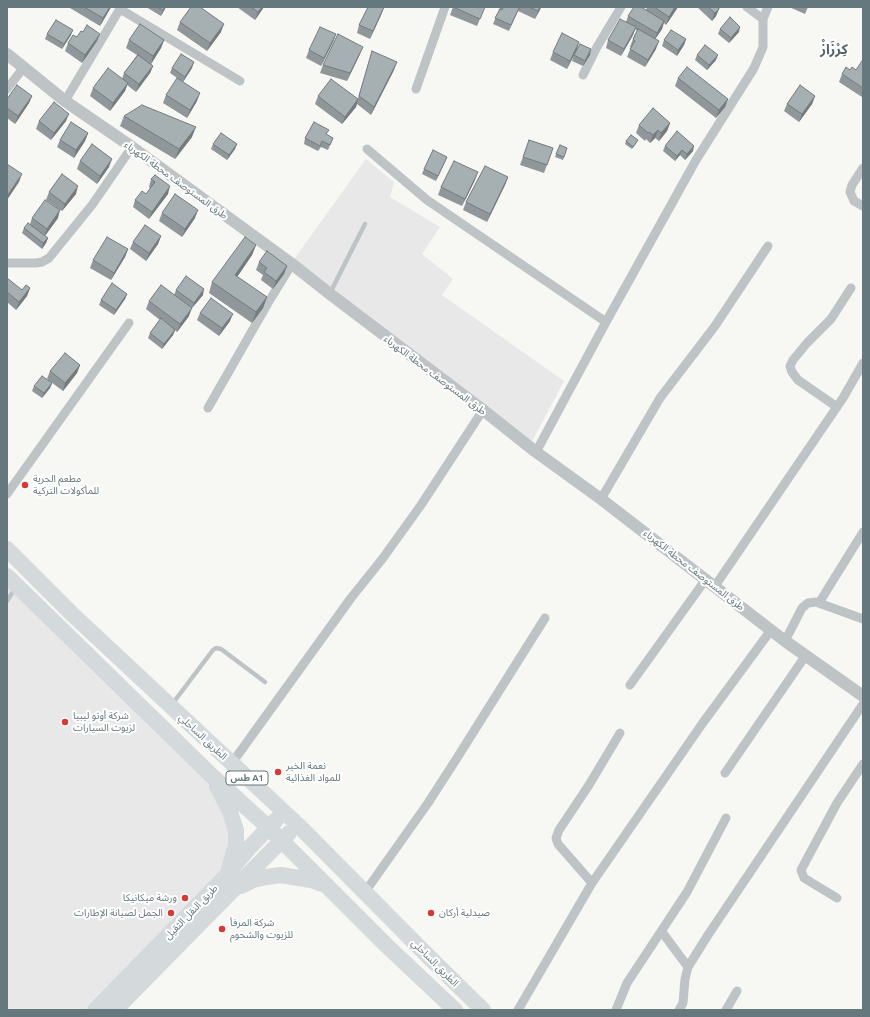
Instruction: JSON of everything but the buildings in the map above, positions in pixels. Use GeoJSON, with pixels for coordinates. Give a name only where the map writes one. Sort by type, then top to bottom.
{"type":"FeatureCollection","features":[{"type":"Feature","properties":{"kind":"highway","name":"الطريق الساحلي"},"geometry":{"type":"LineString","coordinates":[[7,549],[76,618],[298,825],[483,1010]]}},
{"type":"Feature","properties":{"kind":"highway","name":"الطريق الساحلي"},"geometry":{"type":"LineString","coordinates":[[12,581],[212,776],[269,828],[386,945],[455,1010]]}},
{"type":"Feature","properties":{"kind":"highway"},"geometry":{"type":"LineString","coordinates":[[212,776],[230,812],[236,830],[237,838],[228,884],[282,875],[311,880],[328,886]]}},
{"type":"Feature","properties":{"kind":"highway","name":"طريق النقل الثقيل"},"geometry":{"type":"LineString","coordinates":[[115,1010],[228,884],[249,848],[284,812]]}},
{"type":"Feature","properties":{"kind":"highway","name":"طريق النقل الثقيل"},"geometry":{"type":"LineString","coordinates":[[95,1010],[228,884],[282,841],[298,825]]}},
{"type":"Feature","properties":{"kind":"street"},"geometry":{"type":"LineString","coordinates":[[416,89],[445,7]]}},
{"type":"Feature","properties":{"kind":"street"},"geometry":{"type":"LineString","coordinates":[[583,75],[597,46],[621,7]]}},
{"type":"Feature","properties":{"kind":"street"},"geometry":{"type":"LineString","coordinates":[[747,7],[763,19]]}},
{"type":"Feature","properties":{"kind":"street"},"geometry":{"type":"LineString","coordinates":[[536,452],[696,160],[754,68],[763,48],[763,19],[768,7]]}},
{"type":"Feature","properties":{"kind":"street"},"geometry":{"type":"LineString","coordinates":[[65,101],[121,8],[240,81]]}},
{"type":"Feature","properties":{"kind":"street","name":"طرق المستوصف محطة الكهرباء"},"geometry":{"type":"LineString","coordinates":[[7,54],[65,101],[132,147],[292,264],[785,641],[863,696]]}},
{"type":"Feature","properties":{"kind":"street"},"geometry":{"type":"LineString","coordinates":[[7,89],[24,68]]}},
{"type":"Feature","properties":{"kind":"street"},"geometry":{"type":"LineString","coordinates":[[7,263],[36,263],[42,262],[49,258],[92,205],[132,147]]}},
{"type":"Feature","properties":{"kind":"street"},"geometry":{"type":"LineString","coordinates":[[367,149],[427,200],[606,322]]}},
{"type":"Feature","properties":{"kind":"street"},"geometry":{"type":"LineString","coordinates":[[863,168],[852,185],[850,192],[854,201],[863,206]]}},
{"type":"Feature","properties":{"kind":"street"},"geometry":{"type":"LineString","coordinates":[[601,499],[660,398],[715,326],[768,246]]}},
{"type":"Feature","properties":{"kind":"street"},"geometry":{"type":"LineString","coordinates":[[208,408],[292,264]]}},
{"type":"Feature","properties":{"kind":"street"},"geometry":{"type":"LineString","coordinates":[[837,407],[798,380],[792,372],[790,366],[807,343],[831,319],[851,288]]}},
{"type":"Feature","properties":{"kind":"street"},"geometry":{"type":"LineString","coordinates":[[7,494],[129,323]]}},
{"type":"Feature","properties":{"kind":"street"},"geometry":{"type":"LineString","coordinates":[[630,685],[711,583],[837,407],[863,363]]}},
{"type":"Feature","properties":{"kind":"street"},"geometry":{"type":"LineString","coordinates":[[232,764],[351,598],[383,558],[483,410]]}},
{"type":"Feature","properties":{"kind":"street"},"geometry":{"type":"LineString","coordinates":[[819,603],[863,532]]}},
{"type":"Feature","properties":{"kind":"street"},"geometry":{"type":"LineString","coordinates":[[785,641],[802,608],[808,603],[816,602],[863,619]]}},
{"type":"Feature","properties":{"kind":"street"},"geometry":{"type":"LineString","coordinates":[[365,892],[457,758],[545,618]]}},
{"type":"Feature","properties":{"kind":"street"},"geometry":{"type":"LineString","coordinates":[[518,1010],[592,882],[702,724],[771,630]]}},
{"type":"Feature","properties":{"kind":"street"},"geometry":{"type":"LineString","coordinates":[[725,773],[806,655]]}},
{"type":"Feature","properties":{"kind":"street"},"geometry":{"type":"LineString","coordinates":[[680,1010],[683,1003],[685,979],[688,967],[863,704]]}},
{"type":"Feature","properties":{"kind":"street"},"geometry":{"type":"LineString","coordinates":[[592,882],[558,844],[556,838],[559,830],[589,785],[620,733]]}},
{"type":"Feature","properties":{"kind":"street"},"geometry":{"type":"LineString","coordinates":[[837,898],[804,878],[801,870],[837,803],[863,764]]}},
{"type":"Feature","properties":{"kind":"street"},"geometry":{"type":"LineString","coordinates":[[616,1010],[627,983],[687,892],[726,818]]}},
{"type":"Feature","properties":{"kind":"street"},"geometry":{"type":"LineString","coordinates":[[662,932],[688,967]]}},
{"type":"Feature","properties":{"kind":"street"},"geometry":{"type":"LineString","coordinates":[[726,1010],[737,991]]}},
{"type":"Feature","properties":{"kind":"lane"},"geometry":{"type":"LineString","coordinates":[[330,294],[365,224]]}},
{"type":"Feature","properties":{"kind":"lane"},"geometry":{"type":"LineString","coordinates":[[7,601],[12,581]]}},
{"type":"Feature","properties":{"kind":"lane"},"geometry":{"type":"LineString","coordinates":[[170,706],[216,648],[221,649],[265,682]]}},
{"type":"Feature","properties":{"kind":"shaded area"},"geometry":{"type":"Polygon","coordinates":[[[366,159],[394,182],[390,197],[440,227],[422,254],[453,279],[442,295],[564,381],[527,451],[292,262],[366,159]]]}},
{"type":"Feature","properties":{"kind":"shaded area"},"geometry":{"type":"Polygon","coordinates":[[[7,576],[212,776],[230,812],[231,864],[95,1010],[7,1010],[7,576]]]}},
{"type":"Feature","properties":{"kind":"place","name":"مطعم الحرية للمأكولات التركية"},"geometry":{"type":"Point","coordinates":[25,485]}},
{"type":"Feature","properties":{"kind":"place","name":"شركة أوتو ليبيا لزيوت السيارات"},"geometry":{"type":"Point","coordinates":[65,722]}},
{"type":"Feature","properties":{"kind":"place","name":"نعمة الخير للمواد الغذائية"},"geometry":{"type":"Point","coordinates":[278,772]}},
{"type":"Feature","properties":{"kind":"place","name":"ورشة ميكانيكا"},"geometry":{"type":"Point","coordinates":[185,898]}},
{"type":"Feature","properties":{"kind":"place","name":"الجمل لصيانة الإطارات"},"geometry":{"type":"Point","coordinates":[171,913]}},
{"type":"Feature","properties":{"kind":"place","name":"صيدلية أركان"},"geometry":{"type":"Point","coordinates":[431,913]}},
{"type":"Feature","properties":{"kind":"place","name":"شركة المرفأ للزيوت والشحوم"},"geometry":{"type":"Point","coordinates":[222,929]}},
{"type":"Feature","properties":{"kind":"district","name":"كِرْزَازْ"},"geometry":{"type":"Point","coordinates":[834,49]}}]}
